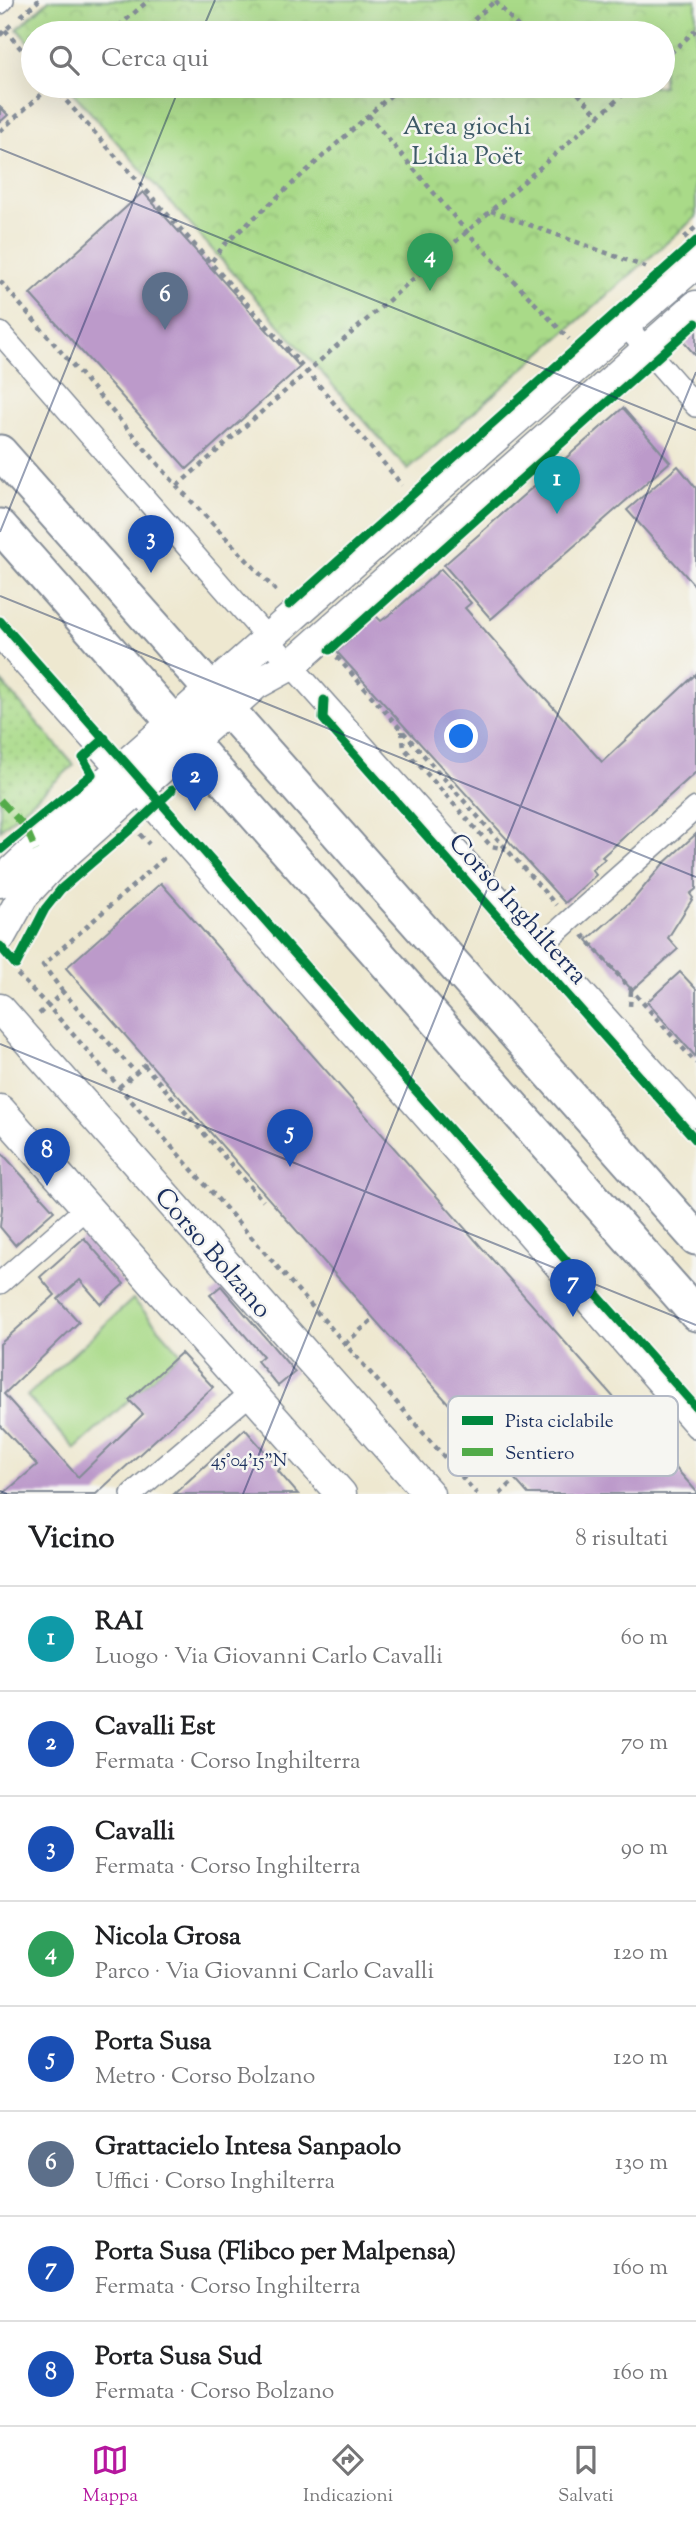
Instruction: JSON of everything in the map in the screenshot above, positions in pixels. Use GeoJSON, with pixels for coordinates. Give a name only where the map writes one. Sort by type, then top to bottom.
{"type":"FeatureCollection","features":[{"type":"Feature","properties":{"kind":"main road"},"geometry":{"type":"LineString","coordinates":[[0,452],[696,1238]]}},
{"type":"Feature","properties":{"kind":"main road"},"geometry":{"type":"LineString","coordinates":[[0,526],[696,1314]]}},
{"type":"Feature","properties":{"kind":"street"},"geometry":{"type":"LineString","coordinates":[[11,953],[14,910],[32,885],[124,801],[183,732],[220,699],[268,638],[624,324],[687,252]]}},
{"type":"Feature","properties":{"kind":"street"},"geometry":{"type":"LineString","coordinates":[[220,699],[291,665],[696,306]]}},
{"type":"Feature","properties":{"kind":"street"},"geometry":{"type":"LineString","coordinates":[[624,324],[696,406]]}},
{"type":"Feature","properties":{"kind":"street","name":"Corso Inghilterra"},"geometry":{"type":"LineString","coordinates":[[0,333],[291,665],[696,1117]]}},
{"type":"Feature","properties":{"kind":"street"},"geometry":{"type":"LineString","coordinates":[[0,638],[124,801],[668,1396]]}},
{"type":"Feature","properties":{"kind":"street"},"geometry":{"type":"LineString","coordinates":[[0,882],[36,851],[124,801]]}},
{"type":"Feature","properties":{"kind":"street"},"geometry":{"type":"LineString","coordinates":[[542,945],[696,808]]}},
{"type":"Feature","properties":{"kind":"street","name":"Corso Bolzano"},"geometry":{"type":"LineString","coordinates":[[0,1009],[429,1494]]}},
{"type":"Feature","properties":{"kind":"street"},"geometry":{"type":"LineString","coordinates":[[0,1110],[341,1494]]}},
{"type":"Feature","properties":{"kind":"street"},"geometry":{"type":"LineString","coordinates":[[0,1283],[86,1208]]}},
{"type":"Feature","properties":{"kind":"street"},"geometry":{"type":"LineString","coordinates":[[132,1494],[250,1394]]}},
{"type":"Feature","properties":{"kind":"street"},"geometry":{"type":"LineString","coordinates":[[678,1407],[696,1427]]}},
{"type":"Feature","properties":{"kind":"path"},"geometry":{"type":"LineString","coordinates":[[125,21],[149,0]]}},
{"type":"Feature","properties":{"kind":"path"},"geometry":{"type":"LineString","coordinates":[[472,21],[495,1],[513,21]]}},
{"type":"Feature","properties":{"kind":"path"},"geometry":{"type":"LineString","coordinates":[[0,24],[21,49]]}},
{"type":"Feature","properties":{"kind":"path"},"geometry":{"type":"LineString","coordinates":[[675,49],[696,30]]}},
{"type":"Feature","properties":{"kind":"path"},"geometry":{"type":"LineString","coordinates":[[0,131],[38,98]]}},
{"type":"Feature","properties":{"kind":"path"},"geometry":{"type":"LineString","coordinates":[[63,98],[212,261],[419,505]]}},
{"type":"Feature","properties":{"kind":"path"},"geometry":{"type":"LineString","coordinates":[[212,261],[224,245],[388,98]]}},
{"type":"Feature","properties":{"kind":"path"},"geometry":{"type":"LineString","coordinates":[[582,98],[599,116]]}},
{"type":"Feature","properties":{"kind":"path"},"geometry":{"type":"LineString","coordinates":[[177,486],[619,98]]}},
{"type":"Feature","properties":{"kind":"path"},"geometry":{"type":"LineString","coordinates":[[368,116],[467,232],[586,358]]}},
{"type":"Feature","properties":{"kind":"path"},"geometry":{"type":"LineString","coordinates":[[491,211],[649,269],[658,260]]}},
{"type":"Feature","properties":{"kind":"path"},"geometry":{"type":"LineString","coordinates":[[687,252],[696,227]]}},
{"type":"Feature","properties":{"kind":"path"},"geometry":{"type":"LineString","coordinates":[[687,252],[696,241]]}},
{"type":"Feature","properties":{"kind":"path"},"geometry":{"type":"LineString","coordinates":[[0,281],[177,486],[296,613]]}},
{"type":"Feature","properties":{"kind":"path"},"geometry":{"type":"LineString","coordinates":[[320,637],[696,1063]]}},
{"type":"Feature","properties":{"kind":"path"},"geometry":{"type":"LineString","coordinates":[[402,731],[404,748],[491,846],[507,850]]}},
{"type":"Feature","properties":{"kind":"path"},"geometry":{"type":"LineString","coordinates":[[447,796],[455,790]]}},
{"type":"Feature","properties":{"kind":"path"},"geometry":{"type":"LineString","coordinates":[[136,1073],[63,992],[43,965],[163,859]]}},
{"type":"Feature","properties":{"kind":"path"},"geometry":{"type":"LineString","coordinates":[[11,953],[16,973],[120,1087],[448,1461]]}},
{"type":"Feature","properties":{"kind":"path"},"geometry":{"type":"LineString","coordinates":[[629,1006],[632,990]]}},
{"type":"Feature","properties":{"kind":"path"},"geometry":{"type":"LineString","coordinates":[[20,1031],[63,992]]}},
{"type":"Feature","properties":{"kind":"path"},"geometry":{"type":"LineString","coordinates":[[120,1087],[146,1063],[263,1201]]}},
{"type":"Feature","properties":{"kind":"path"},"geometry":{"type":"LineString","coordinates":[[345,1344],[374,1318]]}},
{"type":"Feature","properties":{"kind":"path"},"geometry":{"type":"LineString","coordinates":[[461,1476],[477,1494]]}},
{"type":"Feature","properties":{"kind":"path"},"geometry":{"type":"LineString","coordinates":[[500,1494],[516,1480]]}},
{"type":"Feature","properties":{"kind":"green space","name":"Area giochi Lidia Poët"},"geometry":{"type":"Polygon","coordinates":[[[49,0],[696,0],[696,217],[408,470],[78,98],[675,98],[675,21],[26,21],[49,0]]]}},
{"type":"Feature","properties":{"kind":"green space"},"geometry":{"type":"Polygon","coordinates":[[[0,680],[74,765],[0,830],[0,680]]]}},
{"type":"Feature","properties":{"kind":"green space"},"geometry":{"type":"Polygon","coordinates":[[[133,1299],[181,1353],[75,1449],[27,1396],[133,1299]]]}},
{"type":"Feature","properties":{"kind":"building"},"geometry":{"type":"Polygon","coordinates":[[[0,107],[8,115],[0,122],[0,107]]]}},
{"type":"Feature","properties":{"kind":"building"},"geometry":{"type":"Polygon","coordinates":[[[143,192],[300,367],[187,469],[30,294],[143,192]]]}},
{"type":"Feature","properties":{"kind":"building"},"geometry":{"type":"Polygon","coordinates":[[[696,328],[696,356],[682,340],[696,328]]]}},
{"type":"Feature","properties":{"kind":"building"},"geometry":{"type":"Polygon","coordinates":[[[623,408],[670,462],[491,619],[444,565],[623,408]]]}},
{"type":"Feature","properties":{"kind":"building"},"geometry":{"type":"Polygon","coordinates":[[[678,466],[696,488],[696,587],[627,510],[678,466]]]}},
{"type":"Feature","properties":{"kind":"building"},"geometry":{"type":"Polygon","coordinates":[[[441,569],[471,603],[465,608],[602,762],[696,674],[696,772],[602,857],[605,859],[592,870],[596,875],[565,903],[337,652],[376,616],[381,621],[441,569]]]}},
{"type":"Feature","properties":{"kind":"building"},"geometry":{"type":"Polygon","coordinates":[[[696,834],[696,889],[690,894],[693,898],[668,938],[678,949],[632,990],[587,940],[633,900],[663,864],[696,834]]]}},
{"type":"Feature","properties":{"kind":"building"},"geometry":{"type":"Polygon","coordinates":[[[161,883],[612,1396],[448,1396],[448,1403],[66,968],[161,883]]]}},
{"type":"Feature","properties":{"kind":"building"},"geometry":{"type":"Polygon","coordinates":[[[680,972],[696,989],[696,1057],[647,1002],[680,972]]]}},
{"type":"Feature","properties":{"kind":"building"},"geometry":{"type":"Polygon","coordinates":[[[0,1151],[54,1211],[15,1245],[0,1227],[0,1151]]]}},
{"type":"Feature","properties":{"kind":"building"},"geometry":{"type":"Polygon","coordinates":[[[84,1238],[124,1284],[101,1304],[80,1280],[58,1299],[79,1322],[4,1394],[78,1477],[143,1414],[129,1400],[181,1353],[213,1387],[96,1494],[3,1494],[37,1465],[0,1425],[0,1344],[55,1295],[40,1277],[84,1238]]]}},
{"type":"Feature","properties":{"kind":"building"},"geometry":{"type":"Polygon","coordinates":[[[221,1286],[295,1372],[278,1386],[257,1361],[263,1356],[210,1295],[221,1286]]]}},
{"type":"Feature","properties":{"kind":"building"},"geometry":{"type":"Polygon","coordinates":[[[245,1429],[298,1494],[174,1494],[245,1429]]]}},
{"type":"Feature","properties":{"kind":"building"},"geometry":{"type":"Polygon","coordinates":[[[678,1471],[696,1491],[696,1494],[528,1494],[512,1476],[678,1476],[678,1471]]]}},
{"type":"Feature","properties":{"kind":"marked path"},"geometry":{"type":"LineString","coordinates":[[0,800],[26,828],[36,851]]}},
{"type":"Feature","properties":{"kind":"cycle path"},"geometry":{"type":"LineString","coordinates":[[289,605],[696,241]]}},
{"type":"Feature","properties":{"kind":"cycle path"},"geometry":{"type":"LineString","coordinates":[[330,650],[696,323]]}},
{"type":"Feature","properties":{"kind":"cycle path"},"geometry":{"type":"LineString","coordinates":[[0,621],[696,1407]]}},
{"type":"Feature","properties":{"kind":"cycle path"},"geometry":{"type":"LineString","coordinates":[[324,700],[323,719],[696,1140]]}},
{"type":"Feature","properties":{"kind":"cycle path"},"geometry":{"type":"LineString","coordinates":[[0,850],[92,774],[83,758],[105,738]]}},
{"type":"Feature","properties":{"kind":"cycle path"},"geometry":{"type":"LineString","coordinates":[[0,946],[16,965],[45,909],[61,889],[172,790]]}},
{"type":"Feature","properties":{"kind":"place","name":"Nicola Grosa"},"geometry":{"type":"Point","coordinates":[430,291]}},
{"type":"Feature","properties":{"kind":"place","name":"Grattacielo Intesa Sanpaolo"},"geometry":{"type":"Point","coordinates":[165,330]}},
{"type":"Feature","properties":{"kind":"place","name":"RAI"},"geometry":{"type":"Point","coordinates":[557,514]}},
{"type":"Feature","properties":{"kind":"place","name":"Cavalli"},"geometry":{"type":"Point","coordinates":[151,573]}},
{"type":"Feature","properties":{"kind":"place","name":"Cavalli Est"},"geometry":{"type":"Point","coordinates":[195,811]}},
{"type":"Feature","properties":{"kind":"place","name":"Porta Susa"},"geometry":{"type":"Point","coordinates":[290,1167]}},
{"type":"Feature","properties":{"kind":"place","name":"Porta Susa Sud"},"geometry":{"type":"Point","coordinates":[47,1186]}},
{"type":"Feature","properties":{"kind":"place","name":"Porta Susa (Flibco per Malpensa)"},"geometry":{"type":"Point","coordinates":[573,1317]}}]}
